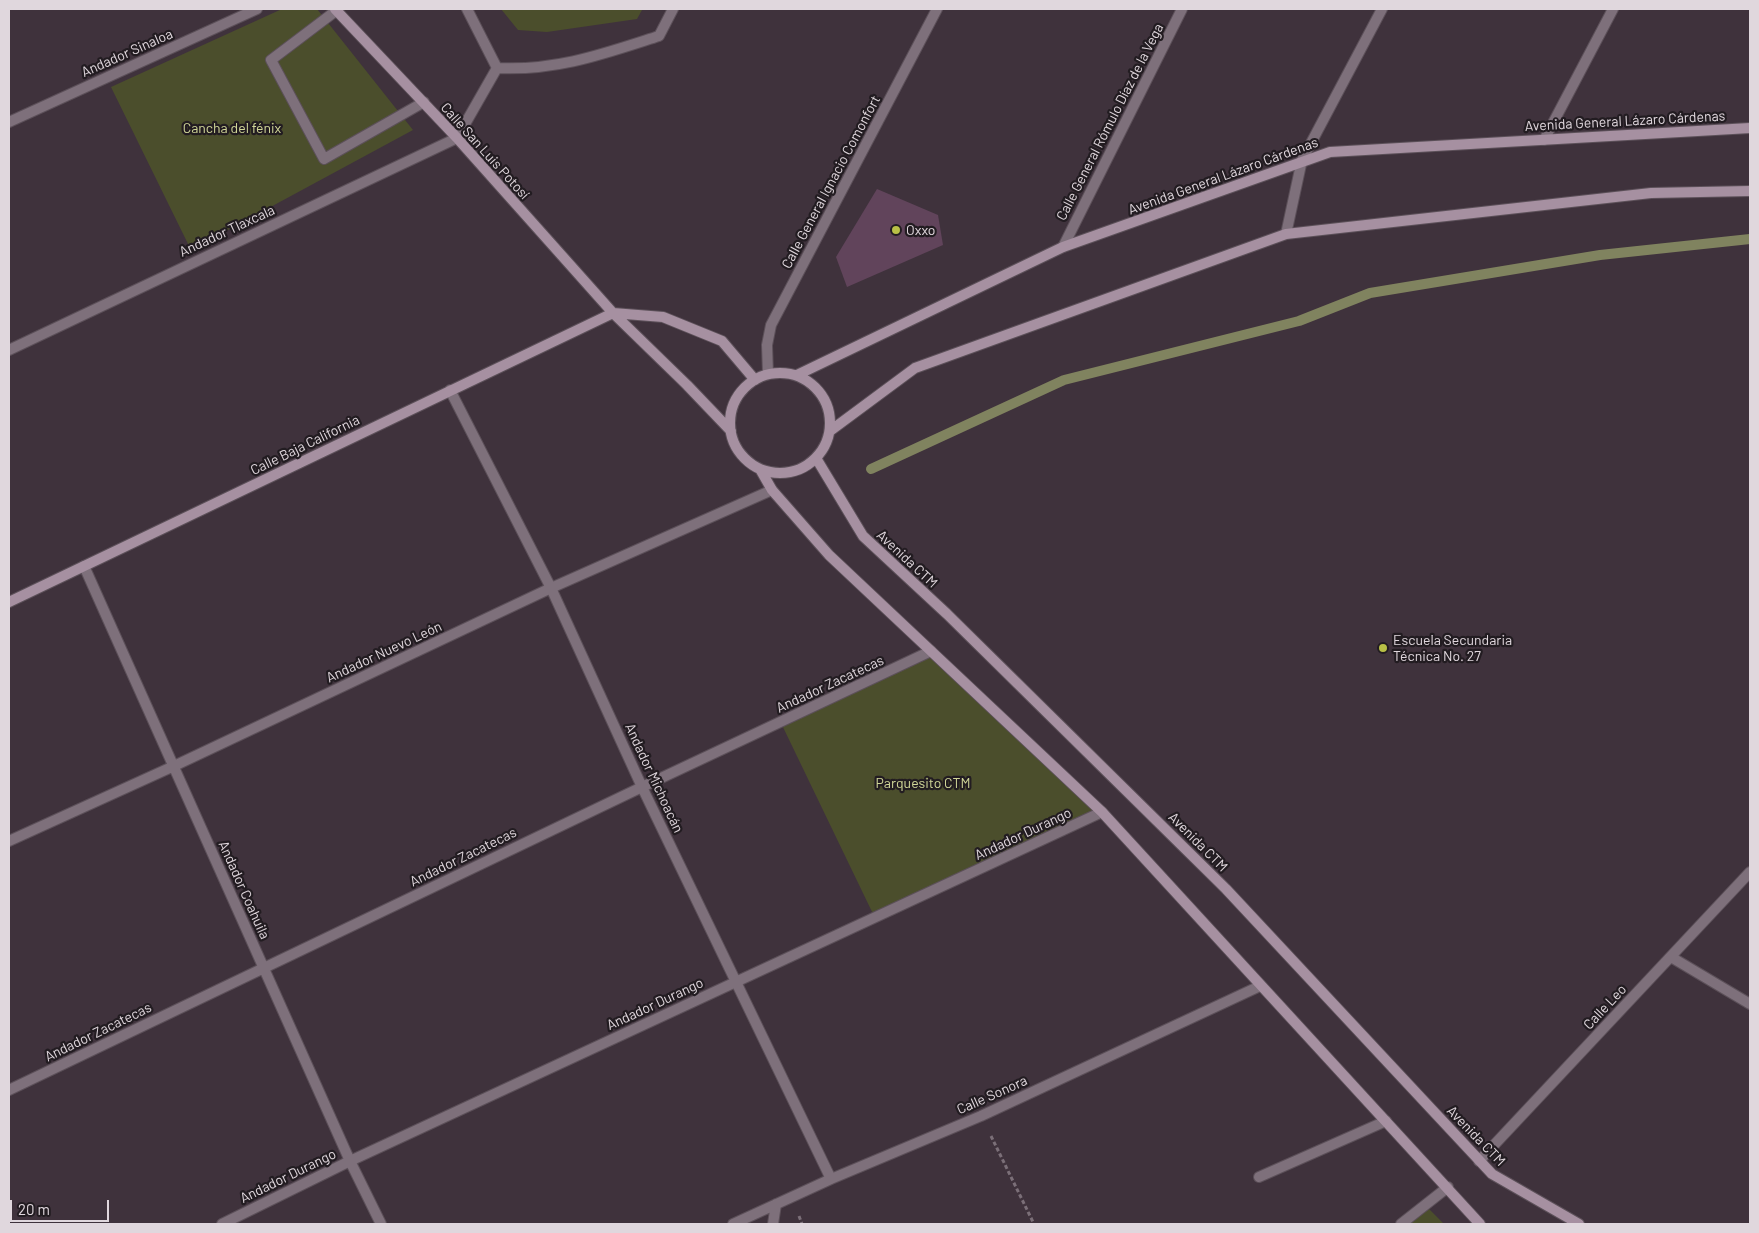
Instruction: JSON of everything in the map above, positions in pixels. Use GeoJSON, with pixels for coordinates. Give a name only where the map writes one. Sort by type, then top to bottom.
{"type":"FeatureCollection","features":[{"type":"Feature","properties":{"kind":"main road","name":"Calle San Luis Potosí"},"geometry":{"type":"LineString","coordinates":[[336,9],[457,138],[612,313],[688,385],[730,431]]}},
{"type":"Feature","properties":{"kind":"main road","name":"Avenida General Lázaro Cárdenas"},"geometry":{"type":"LineString","coordinates":[[798,375],[1063,247],[1152,217],[1302,160],[1330,152],[1750,128]]}},
{"type":"Feature","properties":{"kind":"main road"},"geometry":{"type":"LineString","coordinates":[[830,431],[915,368],[1286,234],[1651,193],[1750,191]]}},
{"type":"Feature","properties":{"kind":"main road"},"geometry":{"type":"LineString","coordinates":[[612,313],[663,317],[722,341],[755,380]]}},
{"type":"Feature","properties":{"kind":"main road","name":"Calle Baja California"},"geometry":{"type":"LineString","coordinates":[[9,602],[612,313]]}},
{"type":"Feature","properties":{"kind":"main road"},"geometry":{"type":"LineString","coordinates":[[760,469],[780,474],[800,470],[816,458],[825,446],[830,431],[828,408],[816,388],[798,375],[783,372],[768,374],[755,380],[740,393],[732,411],[730,431],[741,454],[760,469],[772,490],[829,555],[1102,812],[1480,1224]]}},
{"type":"Feature","properties":{"kind":"main road","name":"Avenida CTM"},"geometry":{"type":"LineString","coordinates":[[816,458],[863,536],[947,614],[1226,889],[1492,1174],[1580,1224]]}},
{"type":"Feature","properties":{"kind":"street","name":"Andador Sinaloa"},"geometry":{"type":"LineString","coordinates":[[9,122],[257,9]]}},
{"type":"Feature","properties":{"kind":"street"},"geometry":{"type":"LineString","coordinates":[[336,9],[271,60],[324,159],[424,102]]}},
{"type":"Feature","properties":{"kind":"street"},"geometry":{"type":"LineString","coordinates":[[467,9],[498,68]]}},
{"type":"Feature","properties":{"kind":"street"},"geometry":{"type":"LineString","coordinates":[[498,68],[529,69],[581,61],[659,36],[674,9]]}},
{"type":"Feature","properties":{"kind":"street","name":"Calle General Ignacio Comonfort"},"geometry":{"type":"LineString","coordinates":[[768,374],[767,345],[771,324],[937,9]]}},
{"type":"Feature","properties":{"kind":"street","name":"Calle General Rómulo Díaz de la Vega"},"geometry":{"type":"LineString","coordinates":[[1063,247],[1182,9]]}},
{"type":"Feature","properties":{"kind":"street"},"geometry":{"type":"LineString","coordinates":[[1286,234],[1302,160],[1382,9]]}},
{"type":"Feature","properties":{"kind":"street"},"geometry":{"type":"LineString","coordinates":[[1544,140],[1613,9]]}},
{"type":"Feature","properties":{"kind":"street"},"geometry":{"type":"LineString","coordinates":[[457,138],[498,68]]}},
{"type":"Feature","properties":{"kind":"street","name":"Andador Tlaxcala"},"geometry":{"type":"LineString","coordinates":[[9,350],[457,138]]}},
{"type":"Feature","properties":{"kind":"street","name":"Andador Michoacán"},"geometry":{"type":"LineString","coordinates":[[450,390],[551,588],[642,787],[831,1179]]}},
{"type":"Feature","properties":{"kind":"street","name":"Andador Nuevo León"},"geometry":{"type":"LineString","coordinates":[[9,841],[174,766],[551,588],[772,490]]}},
{"type":"Feature","properties":{"kind":"street","name":"Andador Coahuila"},"geometry":{"type":"LineString","coordinates":[[84,566],[350,1161],[381,1224]]}},
{"type":"Feature","properties":{"kind":"street","name":"Andador Zacatecas"},"geometry":{"type":"LineString","coordinates":[[9,1090],[931,651]]}},
{"type":"Feature","properties":{"kind":"street","name":"Andador Durango"},"geometry":{"type":"LineString","coordinates":[[222,1224],[350,1161],[1102,812]]}},
{"type":"Feature","properties":{"kind":"street","name":"Calle Leo"},"geometry":{"type":"LineString","coordinates":[[1480,1161],[1750,872]]}},
{"type":"Feature","properties":{"kind":"street"},"geometry":{"type":"LineString","coordinates":[[1671,957],[1750,1004]]}},
{"type":"Feature","properties":{"kind":"street","name":"Calle Sonora"},"geometry":{"type":"LineString","coordinates":[[733,1224],[831,1179],[981,1116],[1260,986]]}},
{"type":"Feature","properties":{"kind":"street"},"geometry":{"type":"LineString","coordinates":[[1259,1177],[1386,1121]]}},
{"type":"Feature","properties":{"kind":"street"},"geometry":{"type":"LineString","coordinates":[[1401,1224],[1448,1187]]}},
{"type":"Feature","properties":{"kind":"street"},"geometry":{"type":"LineString","coordinates":[[773,1224],[776,1204]]}},
{"type":"Feature","properties":{"kind":"path"},"geometry":{"type":"LineString","coordinates":[[981,1116],[1034,1224]]}},
{"type":"Feature","properties":{"kind":"green space","name":"Cancha del fénix"},"geometry":{"type":"Polygon","coordinates":[[[282,9],[317,9],[413,130],[191,250],[111,87],[282,9]]]}},
{"type":"Feature","properties":{"kind":"green space"},"geometry":{"type":"Polygon","coordinates":[[[501,9],[642,10],[637,19],[547,32],[518,30],[501,9]]]}},
{"type":"Feature","properties":{"kind":"green space","name":"Parquesito CTM"},"geometry":{"type":"Polygon","coordinates":[[[931,651],[1102,812],[875,918],[781,723],[931,651]]]}},
{"type":"Feature","properties":{"kind":"green space"},"geometry":{"type":"Polygon","coordinates":[[[1428,1208],[1444,1224],[1409,1224],[1428,1208]]]}},
{"type":"Feature","properties":{"kind":"building","name":"Oxxo"},"geometry":{"type":"Polygon","coordinates":[[[877,189],[938,215],[943,245],[847,287],[836,257],[877,189]]]}},
{"type":"Feature","properties":{"kind":"waterway"},"geometry":{"type":"LineString","coordinates":[[871,469],[1064,380],[1299,321],[1370,293],[1600,255],[1750,239]]}},
{"type":"Feature","properties":{"kind":"place","name":"Oxxo"},"geometry":{"type":"Point","coordinates":[896,230]}},
{"type":"Feature","properties":{"kind":"place","name":"Escuela Secundaria Técnica No. 27"},"geometry":{"type":"Point","coordinates":[1383,648]}}]}
